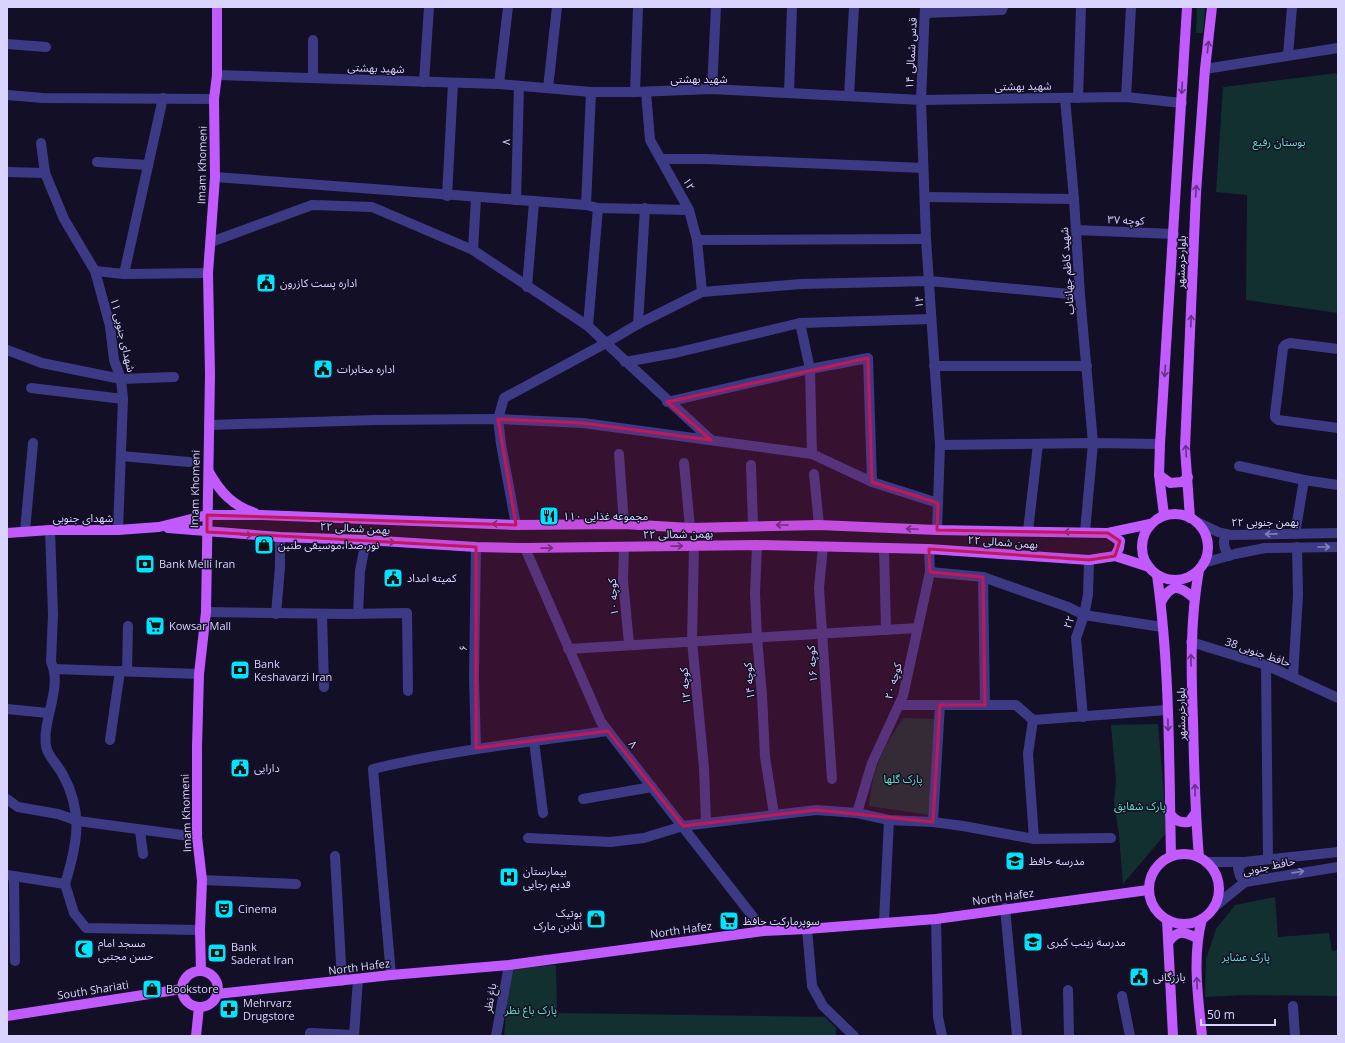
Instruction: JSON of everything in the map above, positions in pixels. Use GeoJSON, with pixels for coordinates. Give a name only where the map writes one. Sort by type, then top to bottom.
{"type":"FeatureCollection","features":[{"type":"Feature","properties":{"kind":"main road","name":"Imam Khomeni"},"geometry":{"type":"LineString","coordinates":[[201,971],[200,930],[202,880],[197,837],[199,674],[206,612],[210,325],[208,273],[214,177],[214,99],[217,75],[218,7]]}},
{"type":"Feature","properties":{"kind":"main road","name":"بلوارخرمشهر"},"geometry":{"type":"LineString","coordinates":[[1164,515],[1159,475],[1160,444],[1187,7]]}},
{"type":"Feature","properties":{"kind":"main road","name":"بلوارخرمشهر"},"geometry":{"type":"LineString","coordinates":[[1192,519],[1185,448],[1196,193],[1205,69],[1212,7]]}},
{"type":"Feature","properties":{"kind":"main road"},"geometry":{"type":"LineString","coordinates":[[208,471],[217,487],[229,500],[245,510],[262,515]]}},
{"type":"Feature","properties":{"kind":"main road"},"geometry":{"type":"LineString","coordinates":[[1159,475],[1170,483],[1182,482],[1188,477]]}},
{"type":"Feature","properties":{"kind":"main road"},"geometry":{"type":"LineString","coordinates":[[1182,514],[1192,519],[1203,530],[1207,542],[1206,556],[1201,567],[1192,575],[1175,580],[1167,579],[1157,574],[1149,567],[1143,556],[1141,548],[1142,539],[1150,524],[1164,515],[1182,514]]}},
{"type":"Feature","properties":{"kind":"main road","name":"۲۲ بهمن شمالی"},"geometry":{"type":"LineString","coordinates":[[207,516],[262,515],[516,525],[624,524],[690,528],[820,524],[937,530],[1085,532],[1108,532],[1150,524]]}},
{"type":"Feature","properties":{"kind":"main road","name":"شهدای جنوبی"},"geometry":{"type":"LineString","coordinates":[[7,533],[50,530],[118,530],[159,527],[207,516]]}},
{"type":"Feature","properties":{"kind":"main road","name":"شهدای جنوبی"},"geometry":{"type":"LineString","coordinates":[[159,527],[207,532]]}},
{"type":"Feature","properties":{"kind":"main road","name":"۲۲ بهمن شمالی"},"geometry":{"type":"LineString","coordinates":[[207,532],[476,547],[624,548],[757,545],[929,549],[1089,560],[1115,556],[1149,567]]}},
{"type":"Feature","properties":{"kind":"main road"},"geometry":{"type":"LineString","coordinates":[[1108,532],[1120,541],[1119,548],[1115,556]]}},
{"type":"Feature","properties":{"kind":"main road","name":"بلوارخرمشهر"},"geometry":{"type":"LineString","coordinates":[[1201,567],[1194,598],[1191,642],[1195,814],[1203,860]]}},
{"type":"Feature","properties":{"kind":"main road","name":"بلوارخرمشهر"},"geometry":{"type":"LineString","coordinates":[[1157,574],[1161,602],[1168,710],[1171,856]]}},
{"type":"Feature","properties":{"kind":"main road"},"geometry":{"type":"LineString","coordinates":[[1161,602],[1167,590],[1175,588],[1186,591],[1194,598]]}},
{"type":"Feature","properties":{"kind":"main road"},"geometry":{"type":"LineString","coordinates":[[1170,814],[1175,820],[1181,823],[1188,822],[1195,814]]}},
{"type":"Feature","properties":{"kind":"main road"},"geometry":{"type":"LineString","coordinates":[[1185,854],[1203,860],[1212,868],[1218,883],[1217,900],[1214,907],[1202,919],[1185,924],[1168,920],[1159,914],[1153,907],[1148,890],[1154,869],[1171,856],[1185,854]]}},
{"type":"Feature","properties":{"kind":"main road","name":"North Hafez"},"geometry":{"type":"LineString","coordinates":[[217,994],[391,975],[509,965],[764,931],[936,919],[1005,908],[1148,890]]}},
{"type":"Feature","properties":{"kind":"main road"},"geometry":{"type":"LineString","coordinates":[[1202,919],[1197,938],[1197,985],[1202,1036]]}},
{"type":"Feature","properties":{"kind":"main road"},"geometry":{"type":"LineString","coordinates":[[1168,920],[1173,1036]]}},
{"type":"Feature","properties":{"kind":"main road"},"geometry":{"type":"LineString","coordinates":[[1168,941],[1175,934],[1181,932],[1197,938]]}},
{"type":"Feature","properties":{"kind":"main road"},"geometry":{"type":"LineString","coordinates":[[196,971],[201,971],[213,978],[217,986],[217,994],[209,1004],[199,1007],[188,1003],[183,997],[182,989],[188,976],[196,971]]}},
{"type":"Feature","properties":{"kind":"main road","name":"South Shariati"},"geometry":{"type":"LineString","coordinates":[[7,1016],[182,989]]}},
{"type":"Feature","properties":{"kind":"main road"},"geometry":{"type":"LineString","coordinates":[[196,1036],[199,1007]]}},
{"type":"Feature","properties":{"kind":"street"},"geometry":{"type":"LineString","coordinates":[[424,82],[429,7]]}},
{"type":"Feature","properties":{"kind":"street"},"geometry":{"type":"LineString","coordinates":[[499,84],[508,7]]}},
{"type":"Feature","properties":{"kind":"street"},"geometry":{"type":"LineString","coordinates":[[548,88],[557,7]]}},
{"type":"Feature","properties":{"kind":"street"},"geometry":{"type":"LineString","coordinates":[[635,92],[638,7]]}},
{"type":"Feature","properties":{"kind":"street"},"geometry":{"type":"LineString","coordinates":[[712,89],[716,7]]}},
{"type":"Feature","properties":{"kind":"street"},"geometry":{"type":"LineString","coordinates":[[789,93],[792,7]]}},
{"type":"Feature","properties":{"kind":"street"},"geometry":{"type":"LineString","coordinates":[[848,96],[854,7]]}},
{"type":"Feature","properties":{"kind":"street"},"geometry":{"type":"LineString","coordinates":[[925,10],[1002,10],[1002,7]]}},
{"type":"Feature","properties":{"kind":"street"},"geometry":{"type":"LineString","coordinates":[[1078,98],[1081,7]]}},
{"type":"Feature","properties":{"kind":"street"},"geometry":{"type":"LineString","coordinates":[[1126,97],[1131,7]]}},
{"type":"Feature","properties":{"kind":"street"},"geometry":{"type":"LineString","coordinates":[[1288,55],[1292,7]]}},
{"type":"Feature","properties":{"kind":"street","name":"قدس شمالی ۱۴"},"geometry":{"type":"LineString","coordinates":[[921,100],[925,10]]}},
{"type":"Feature","properties":{"kind":"street"},"geometry":{"type":"LineString","coordinates":[[313,40],[313,78]]}},
{"type":"Feature","properties":{"kind":"street"},"geometry":{"type":"LineString","coordinates":[[7,44],[46,47]]}},
{"type":"Feature","properties":{"kind":"street"},"geometry":{"type":"LineString","coordinates":[[1205,69],[1338,48]]}},
{"type":"Feature","properties":{"kind":"street","name":"شهید بهشتی"},"geometry":{"type":"LineString","coordinates":[[217,75],[499,84],[591,92],[646,92],[712,89],[921,100],[1126,97],[1182,103]]}},
{"type":"Feature","properties":{"kind":"street"},"geometry":{"type":"LineString","coordinates":[[447,196],[452,83]]}},
{"type":"Feature","properties":{"kind":"street","name":"۸"},"geometry":{"type":"LineString","coordinates":[[516,200],[519,86]]}},
{"type":"Feature","properties":{"kind":"street"},"geometry":{"type":"LineString","coordinates":[[586,205],[591,92]]}},
{"type":"Feature","properties":{"kind":"street","name":"۱۲"},"geometry":{"type":"LineString","coordinates":[[646,92],[650,140],[689,210],[697,240],[702,292]]}},
{"type":"Feature","properties":{"kind":"street"},"geometry":{"type":"LineString","coordinates":[[7,95],[43,98],[214,99]]}},
{"type":"Feature","properties":{"kind":"street"},"geometry":{"type":"LineString","coordinates":[[124,274],[163,98]]}},
{"type":"Feature","properties":{"kind":"street","name":"شهید کاظم جهانتاب"},"geometry":{"type":"LineString","coordinates":[[1065,98],[1093,443],[1085,532]]}},
{"type":"Feature","properties":{"kind":"street","name":"۱۴"},"geometry":{"type":"LineString","coordinates":[[921,100],[926,239],[940,445],[937,530]]}},
{"type":"Feature","properties":{"kind":"street","name":"۱۱ شهدای جنوبی"},"geometry":{"type":"LineString","coordinates":[[41,144],[45,173],[64,219],[95,271],[110,326],[114,360],[121,379],[123,399],[118,530]]}},
{"type":"Feature","properties":{"kind":"street"},"geometry":{"type":"LineString","coordinates":[[661,159],[706,159],[923,168]]}},
{"type":"Feature","properties":{"kind":"street"},"geometry":{"type":"LineString","coordinates":[[97,162],[148,165]]}},
{"type":"Feature","properties":{"kind":"street"},"geometry":{"type":"LineString","coordinates":[[7,172],[45,173]]}},
{"type":"Feature","properties":{"kind":"street"},"geometry":{"type":"LineString","coordinates":[[214,177],[447,196],[586,205],[598,208],[689,210]]}},
{"type":"Feature","properties":{"kind":"street"},"geometry":{"type":"LineString","coordinates":[[925,197],[1074,199]]}},
{"type":"Feature","properties":{"kind":"street"},"geometry":{"type":"LineString","coordinates":[[472,250],[476,198]]}},
{"type":"Feature","properties":{"kind":"street"},"geometry":{"type":"LineString","coordinates":[[527,287],[534,202]]}},
{"type":"Feature","properties":{"kind":"street"},"geometry":{"type":"LineString","coordinates":[[211,242],[312,205],[372,207],[472,250],[588,326],[667,402],[711,440]]}},
{"type":"Feature","properties":{"kind":"street"},"geometry":{"type":"LineString","coordinates":[[588,326],[598,208]]}},
{"type":"Feature","properties":{"kind":"street"},"geometry":{"type":"LineString","coordinates":[[638,324],[645,208]]}},
{"type":"Feature","properties":{"kind":"street","name":"کوچه ۳۷"},"geometry":{"type":"LineString","coordinates":[[1076,230],[1174,234]]}},
{"type":"Feature","properties":{"kind":"street"},"geometry":{"type":"LineString","coordinates":[[697,240],[926,239]]}},
{"type":"Feature","properties":{"kind":"street"},"geometry":{"type":"LineString","coordinates":[[95,271],[124,274],[208,273]]}},
{"type":"Feature","properties":{"kind":"street"},"geometry":{"type":"LineString","coordinates":[[516,525],[501,444],[498,419],[504,398],[638,324],[702,292],[801,284],[930,281],[1080,295]]}},
{"type":"Feature","properties":{"kind":"street"},"geometry":{"type":"LineString","coordinates":[[625,362],[675,353],[800,323],[931,319]]}},
{"type":"Feature","properties":{"kind":"street"},"geometry":{"type":"LineString","coordinates":[[800,323],[810,369],[812,454]]}},
{"type":"Feature","properties":{"kind":"street"},"geometry":{"type":"LineString","coordinates":[[1338,349],[1290,343],[1285,345],[1283,348],[1275,417],[1278,420],[1338,428]]}},
{"type":"Feature","properties":{"kind":"street"},"geometry":{"type":"LineString","coordinates":[[7,350],[42,363],[121,379],[174,377]]}},
{"type":"Feature","properties":{"kind":"street"},"geometry":{"type":"LineString","coordinates":[[667,402],[810,369],[868,358],[872,482]]}},
{"type":"Feature","properties":{"kind":"street"},"geometry":{"type":"LineString","coordinates":[[934,366],[1087,366]]}},
{"type":"Feature","properties":{"kind":"street"},"geometry":{"type":"LineString","coordinates":[[32,388],[123,399]]}},
{"type":"Feature","properties":{"kind":"street"},"geometry":{"type":"LineString","coordinates":[[209,424],[498,419],[583,422],[812,454],[872,482],[938,503]]}},
{"type":"Feature","properties":{"kind":"street"},"geometry":{"type":"LineString","coordinates":[[940,445],[1093,443],[1160,444]]}},
{"type":"Feature","properties":{"kind":"street"},"geometry":{"type":"LineString","coordinates":[[25,531],[33,444]]}},
{"type":"Feature","properties":{"kind":"street"},"geometry":{"type":"LineString","coordinates":[[1028,531],[1038,444]]}},
{"type":"Feature","properties":{"kind":"street"},"geometry":{"type":"LineString","coordinates":[[619,454],[624,524]]}},
{"type":"Feature","properties":{"kind":"street"},"geometry":{"type":"LineString","coordinates":[[121,456],[189,462]]}},
{"type":"Feature","properties":{"kind":"street"},"geometry":{"type":"LineString","coordinates":[[684,463],[690,528]]}},
{"type":"Feature","properties":{"kind":"street"},"geometry":{"type":"LineString","coordinates":[[750,465],[753,525]]}},
{"type":"Feature","properties":{"kind":"street"},"geometry":{"type":"LineString","coordinates":[[1239,466],[1304,480],[1338,485]]}},
{"type":"Feature","properties":{"kind":"street"},"geometry":{"type":"LineString","coordinates":[[814,474],[820,524]]}},
{"type":"Feature","properties":{"kind":"street"},"geometry":{"type":"LineString","coordinates":[[1295,534],[1304,480]]}},
{"type":"Feature","properties":{"kind":"street","name":"۲۲ بهمن جنوبی"},"geometry":{"type":"LineString","coordinates":[[1192,519],[1218,532],[1226,534],[1338,533]]}},
{"type":"Feature","properties":{"kind":"street"},"geometry":{"type":"LineString","coordinates":[[50,530],[53,614],[51,662],[54,669],[55,683],[45,731],[46,748],[63,774],[73,797],[78,821],[72,861],[65,884],[74,913],[86,928],[200,930]]}},
{"type":"Feature","properties":{"kind":"street"},"geometry":{"type":"LineString","coordinates":[[1226,534],[1224,544],[1229,556]]}},
{"type":"Feature","properties":{"kind":"street"},"geometry":{"type":"LineString","coordinates":[[276,614],[280,567],[280,537]]}},
{"type":"Feature","properties":{"kind":"street"},"geometry":{"type":"LineString","coordinates":[[358,614],[360,572],[366,540]]}},
{"type":"Feature","properties":{"kind":"street","name":"کوچه ۱۴"},"geometry":{"type":"LineString","coordinates":[[757,545],[755,594],[757,638],[765,757],[774,814]]}},
{"type":"Feature","properties":{"kind":"street","name":"کوچه ۱۲"},"geometry":{"type":"LineString","coordinates":[[694,546],[692,641],[704,768],[706,823]]}},
{"type":"Feature","properties":{"kind":"street","name":"۶"},"geometry":{"type":"LineString","coordinates":[[476,547],[474,678],[476,748]]}},
{"type":"Feature","properties":{"kind":"street","name":"کوچه ۱۶"},"geometry":{"type":"LineString","coordinates":[[822,547],[819,588],[821,635],[832,780]]}},
{"type":"Feature","properties":{"kind":"street"},"geometry":{"type":"LineString","coordinates":[[1293,677],[1298,595],[1297,547]]}},
{"type":"Feature","properties":{"kind":"street"},"geometry":{"type":"LineString","coordinates":[[1201,567],[1229,556],[1265,548],[1338,547]]}},
{"type":"Feature","properties":{"kind":"street","name":"۸"},"geometry":{"type":"LineString","coordinates":[[525,548],[601,722],[764,931]]}},
{"type":"Feature","properties":{"kind":"street","name":"کوچه ۱۰"},"geometry":{"type":"LineString","coordinates":[[624,548],[624,580],[629,644]]}},
{"type":"Feature","properties":{"kind":"street"},"geometry":{"type":"LineString","coordinates":[[884,548],[886,630]]}},
{"type":"Feature","properties":{"kind":"street","name":"کوچه ۲۰"},"geometry":{"type":"LineString","coordinates":[[857,813],[872,763],[903,696],[930,572],[929,549]]}},
{"type":"Feature","properties":{"kind":"street","name":"۲۲"},"geometry":{"type":"LineString","coordinates":[[1083,717],[1076,638],[1084,615],[1088,594],[1089,560]]}},
{"type":"Feature","properties":{"kind":"street"},"geometry":{"type":"LineString","coordinates":[[930,572],[983,577],[1068,606],[1084,615],[1162,627]]}},
{"type":"Feature","properties":{"kind":"street"},"geometry":{"type":"LineString","coordinates":[[983,577],[985,705]]}},
{"type":"Feature","properties":{"kind":"street"},"geometry":{"type":"LineString","coordinates":[[206,612],[276,614],[407,613],[408,691]]}},
{"type":"Feature","properties":{"kind":"street"},"geometry":{"type":"LineString","coordinates":[[322,614],[324,687]]}},
{"type":"Feature","properties":{"kind":"street"},"geometry":{"type":"LineString","coordinates":[[110,740],[124,671],[128,626]]}},
{"type":"Feature","properties":{"kind":"street"},"geometry":{"type":"LineString","coordinates":[[568,649],[629,644],[821,635],[917,628]]}},
{"type":"Feature","properties":{"kind":"street","name":"حافظ جنوبی 38"},"geometry":{"type":"LineString","coordinates":[[1191,642],[1266,665],[1338,698]]}},
{"type":"Feature","properties":{"kind":"street"},"geometry":{"type":"LineString","coordinates":[[1266,665],[1268,859]]}},
{"type":"Feature","properties":{"kind":"street"},"geometry":{"type":"LineString","coordinates":[[54,669],[199,674]]}},
{"type":"Feature","properties":{"kind":"street"},"geometry":{"type":"LineString","coordinates":[[899,705],[1016,705],[1033,720],[1168,710]]}},
{"type":"Feature","properties":{"kind":"street"},"geometry":{"type":"LineString","coordinates":[[933,822],[940,705]]}},
{"type":"Feature","properties":{"kind":"street"},"geometry":{"type":"LineString","coordinates":[[7,709],[48,713]]}},
{"type":"Feature","properties":{"kind":"street"},"geometry":{"type":"LineString","coordinates":[[1033,720],[1028,754],[1034,839]]}},
{"type":"Feature","properties":{"kind":"street"},"geometry":{"type":"LineString","coordinates":[[391,975],[374,769],[422,757],[476,748],[608,731]]}},
{"type":"Feature","properties":{"kind":"street"},"geometry":{"type":"LineString","coordinates":[[534,741],[543,813]]}},
{"type":"Feature","properties":{"kind":"street"},"geometry":{"type":"LineString","coordinates":[[583,799],[652,787]]}},
{"type":"Feature","properties":{"kind":"street"},"geometry":{"type":"LineString","coordinates":[[7,799],[18,807],[58,814],[78,821],[140,831],[197,837]]}},
{"type":"Feature","properties":{"kind":"street"},"geometry":{"type":"LineString","coordinates":[[528,838],[610,842],[644,838],[683,826],[816,810],[857,813],[889,820],[933,822],[1034,839],[1111,838]]}},
{"type":"Feature","properties":{"kind":"street"},"geometry":{"type":"LineString","coordinates":[[884,922],[889,820]]}},
{"type":"Feature","properties":{"kind":"street"},"geometry":{"type":"LineString","coordinates":[[140,831],[143,854]]}},
{"type":"Feature","properties":{"kind":"street","name":"حافظ جنوبی"},"geometry":{"type":"LineString","coordinates":[[1203,860],[1244,862],[1338,852]]}},
{"type":"Feature","properties":{"kind":"street"},"geometry":{"type":"LineString","coordinates":[[335,856],[342,981]]}},
{"type":"Feature","properties":{"kind":"street"},"geometry":{"type":"LineString","coordinates":[[1244,862],[1238,868],[1240,876],[1245,882]]}},
{"type":"Feature","properties":{"kind":"street","name":"حافظ جنوبی"},"geometry":{"type":"LineString","coordinates":[[1214,907],[1245,882],[1338,867]]}},
{"type":"Feature","properties":{"kind":"street"},"geometry":{"type":"LineString","coordinates":[[15,962],[11,877],[65,884]]}},
{"type":"Feature","properties":{"kind":"street"},"geometry":{"type":"LineString","coordinates":[[202,880],[296,884]]}},
{"type":"Feature","properties":{"kind":"street"},"geometry":{"type":"LineString","coordinates":[[1005,908],[1017,1036]]}},
{"type":"Feature","properties":{"kind":"street"},"geometry":{"type":"LineString","coordinates":[[936,919],[938,1017],[942,1036]]}},
{"type":"Feature","properties":{"kind":"street"},"geometry":{"type":"LineString","coordinates":[[807,929],[812,986],[823,1006],[854,1036]]}},
{"type":"Feature","properties":{"kind":"street","name":"باغ نظر"},"geometry":{"type":"LineString","coordinates":[[496,1036],[509,965]]}},
{"type":"Feature","properties":{"kind":"street"},"geometry":{"type":"LineString","coordinates":[[310,1036],[310,1033],[354,1035],[358,979]]}},
{"type":"Feature","properties":{"kind":"street"},"geometry":{"type":"LineString","coordinates":[[1068,990],[1069,1036]]}},
{"type":"Feature","properties":{"kind":"street"},"geometry":{"type":"LineString","coordinates":[[1122,996],[1130,1036]]}},
{"type":"Feature","properties":{"kind":"street"},"geometry":{"type":"LineString","coordinates":[[1293,1006],[1295,1036]]}},
{"type":"Feature","properties":{"kind":"highlighted area"},"geometry":{"type":"Polygon","coordinates":[[[868,358],[872,482],[938,503],[937,530],[1108,533],[1120,541],[1115,556],[1089,560],[929,549],[930,572],[983,577],[985,705],[940,705],[933,822],[816,810],[683,826],[608,731],[476,748],[476,547],[207,532],[207,515],[516,525],[498,419],[583,423],[711,440],[667,402],[868,358]]]}},
{"type":"Feature","properties":{"kind":"green space"},"geometry":{"type":"Polygon","coordinates":[[[1197,7],[1205,7],[1203,33],[1196,33],[1197,7]]]}},
{"type":"Feature","properties":{"kind":"green space","name":"بوستان رفیع"},"geometry":{"type":"Polygon","coordinates":[[[1338,73],[1338,313],[1246,300],[1247,195],[1216,192],[1223,87],[1338,73]]]}},
{"type":"Feature","properties":{"kind":"green space","name":"پارک گلها"},"geometry":{"type":"Polygon","coordinates":[[[903,718],[939,719],[929,815],[869,806],[876,770],[884,750],[903,718]]]}},
{"type":"Feature","properties":{"kind":"green space","name":"پارک شقایق"},"geometry":{"type":"Polygon","coordinates":[[[1158,724],[1167,832],[1123,884],[1119,835],[1114,804],[1116,780],[1111,725],[1158,724]]]}},
{"type":"Feature","properties":{"kind":"green space","name":"پارک عشایر"},"geometry":{"type":"Polygon","coordinates":[[[1275,897],[1278,937],[1329,933],[1332,951],[1338,950],[1338,996],[1245,995],[1205,997],[1206,959],[1216,929],[1235,905],[1275,897]]]}},
{"type":"Feature","properties":{"kind":"green space","name":"پارک باغ نظر"},"geometry":{"type":"Polygon","coordinates":[[[556,965],[557,1013],[825,1017],[836,1028],[836,1036],[504,1036],[510,969],[556,965]]]}},
{"type":"Feature","properties":{"kind":"place","name":"اداره پست کازرون"},"geometry":{"type":"Point","coordinates":[266,283]}},
{"type":"Feature","properties":{"kind":"place","name":"اداره مخابرات"},"geometry":{"type":"Point","coordinates":[323,369]}},
{"type":"Feature","properties":{"kind":"place","name":"مجموعه غذایی ۱۱۰"},"geometry":{"type":"Point","coordinates":[549,516]}},
{"type":"Feature","properties":{"kind":"place","name":"نور،صدا،موسیقی طنین"},"geometry":{"type":"Point","coordinates":[264,545]}},
{"type":"Feature","properties":{"kind":"place","name":"Bank Melli Iran"},"geometry":{"type":"Point","coordinates":[145,564]}},
{"type":"Feature","properties":{"kind":"place","name":"کمیته امداد"},"geometry":{"type":"Point","coordinates":[393,578]}},
{"type":"Feature","properties":{"kind":"place","name":"Kowsar Mall"},"geometry":{"type":"Point","coordinates":[155,626]}},
{"type":"Feature","properties":{"kind":"place","name":"Bank Keshavarzi Iran"},"geometry":{"type":"Point","coordinates":[240,670]}},
{"type":"Feature","properties":{"kind":"place","name":"دارایی"},"geometry":{"type":"Point","coordinates":[240,768]}},
{"type":"Feature","properties":{"kind":"place","name":"مدرسه حافظ"},"geometry":{"type":"Point","coordinates":[1015,861]}},
{"type":"Feature","properties":{"kind":"place","name":"بیمارستان قدیم رجایی"},"geometry":{"type":"Point","coordinates":[509,877]}},
{"type":"Feature","properties":{"kind":"place","name":"Cinema"},"geometry":{"type":"Point","coordinates":[224,909]}},
{"type":"Feature","properties":{"kind":"place","name":"بوتیک آنلاین مارک"},"geometry":{"type":"Point","coordinates":[596,919]}},
{"type":"Feature","properties":{"kind":"place","name":"سوپرمارکت حافظ"},"geometry":{"type":"Point","coordinates":[729,921]}},
{"type":"Feature","properties":{"kind":"place","name":"مدرسه زینب کبری"},"geometry":{"type":"Point","coordinates":[1033,942]}},
{"type":"Feature","properties":{"kind":"place","name":"مسجد امام حسن مجتبی"},"geometry":{"type":"Point","coordinates":[84,949]}},
{"type":"Feature","properties":{"kind":"place","name":"Bank Saderat Iran"},"geometry":{"type":"Point","coordinates":[217,953]}},
{"type":"Feature","properties":{"kind":"place","name":"بازرگانی"},"geometry":{"type":"Point","coordinates":[1139,977]}},
{"type":"Feature","properties":{"kind":"place","name":"Bookstore"},"geometry":{"type":"Point","coordinates":[152,989]}},
{"type":"Feature","properties":{"kind":"place","name":"Mehrvarz Drugstore"},"geometry":{"type":"Point","coordinates":[229,1009]}}]}
